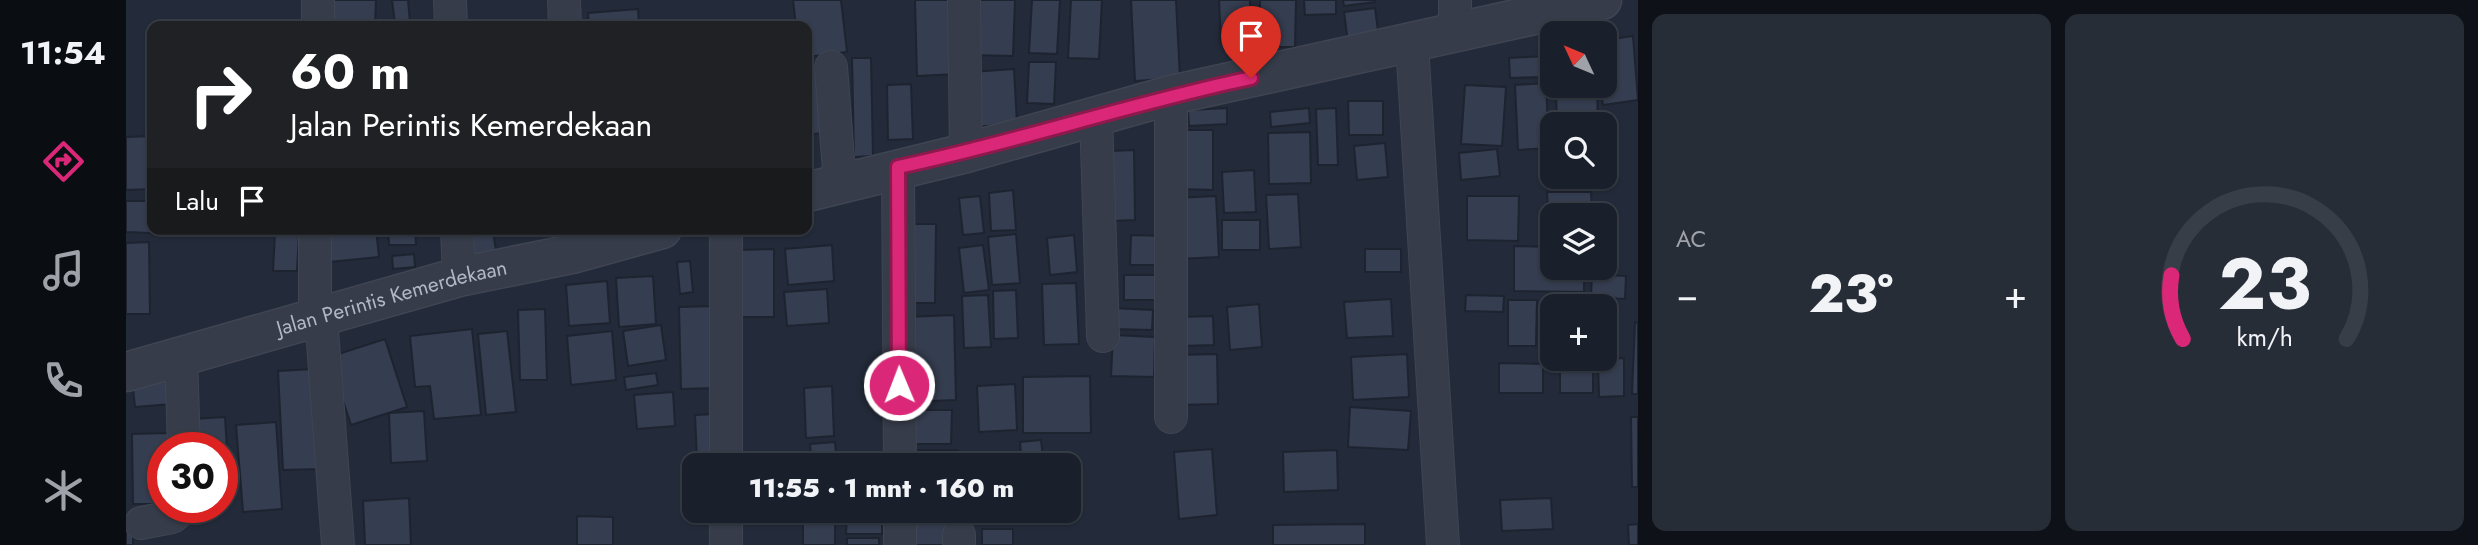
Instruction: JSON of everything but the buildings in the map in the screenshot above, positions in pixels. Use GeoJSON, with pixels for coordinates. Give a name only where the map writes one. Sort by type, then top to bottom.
{"type":"FeatureCollection","features":[{"type":"Feature","properties":{"kind":"street"},"geometry":{"type":"LineString","coordinates":[[318,0],[318,21]]}},
{"type":"Feature","properties":{"kind":"street"},"geometry":{"type":"LineString","coordinates":[[450,0],[451,21]]}},
{"type":"Feature","properties":{"kind":"street"},"geometry":{"type":"LineString","coordinates":[[564,0],[565,21]]}},
{"type":"Feature","properties":{"kind":"street"},"geometry":{"type":"LineString","coordinates":[[964,0],[966,153]]}},
{"type":"Feature","properties":{"kind":"street"},"geometry":{"type":"LineString","coordinates":[[831,67],[824,188],[898,167],[966,153],[1096,114],[1171,95],[1412,44],[1455,16],[1602,0]]}},
{"type":"Feature","properties":{"kind":"street"},"geometry":{"type":"LineString","coordinates":[[1412,44],[1443,545]]}},
{"type":"Feature","properties":{"kind":"street"},"geometry":{"type":"LineString","coordinates":[[1171,95],[1171,418]]}},
{"type":"Feature","properties":{"kind":"street"},"geometry":{"type":"LineString","coordinates":[[1096,114],[1103,336]]}},
{"type":"Feature","properties":{"kind":"street"},"geometry":{"type":"LineString","coordinates":[[898,167],[900,453]]}},
{"type":"Feature","properties":{"kind":"street"},"geometry":{"type":"LineString","coordinates":[[316,235],[317,317],[338,545]]}},
{"type":"Feature","properties":{"kind":"street"},"geometry":{"type":"LineString","coordinates":[[457,235],[459,276]]}},
{"type":"Feature","properties":{"kind":"street","name":"Jalan Perintis Kemerdekaan"},"geometry":{"type":"LineString","coordinates":[[126,372],[572,241],[617,235]]}},
{"type":"Feature","properties":{"kind":"street"},"geometry":{"type":"LineString","coordinates":[[726,235],[726,453]]}},
{"type":"Feature","properties":{"kind":"street"},"geometry":{"type":"LineString","coordinates":[[181,354],[183,432]]}},
{"type":"Feature","properties":{"kind":"street"},"geometry":{"type":"LineString","coordinates":[[141,523],[147,522]]}},
{"type":"Feature","properties":{"kind":"street"},"geometry":{"type":"LineString","coordinates":[[726,523],[726,545]]}},
{"type":"Feature","properties":{"kind":"street"},"geometry":{"type":"LineString","coordinates":[[900,523],[900,545]]}},
{"type":"Feature","properties":{"kind":"route"},"geometry":{"type":"LineString","coordinates":[[899,385],[898,167],[966,153],[1146,101],[1251,78]]}}]}
